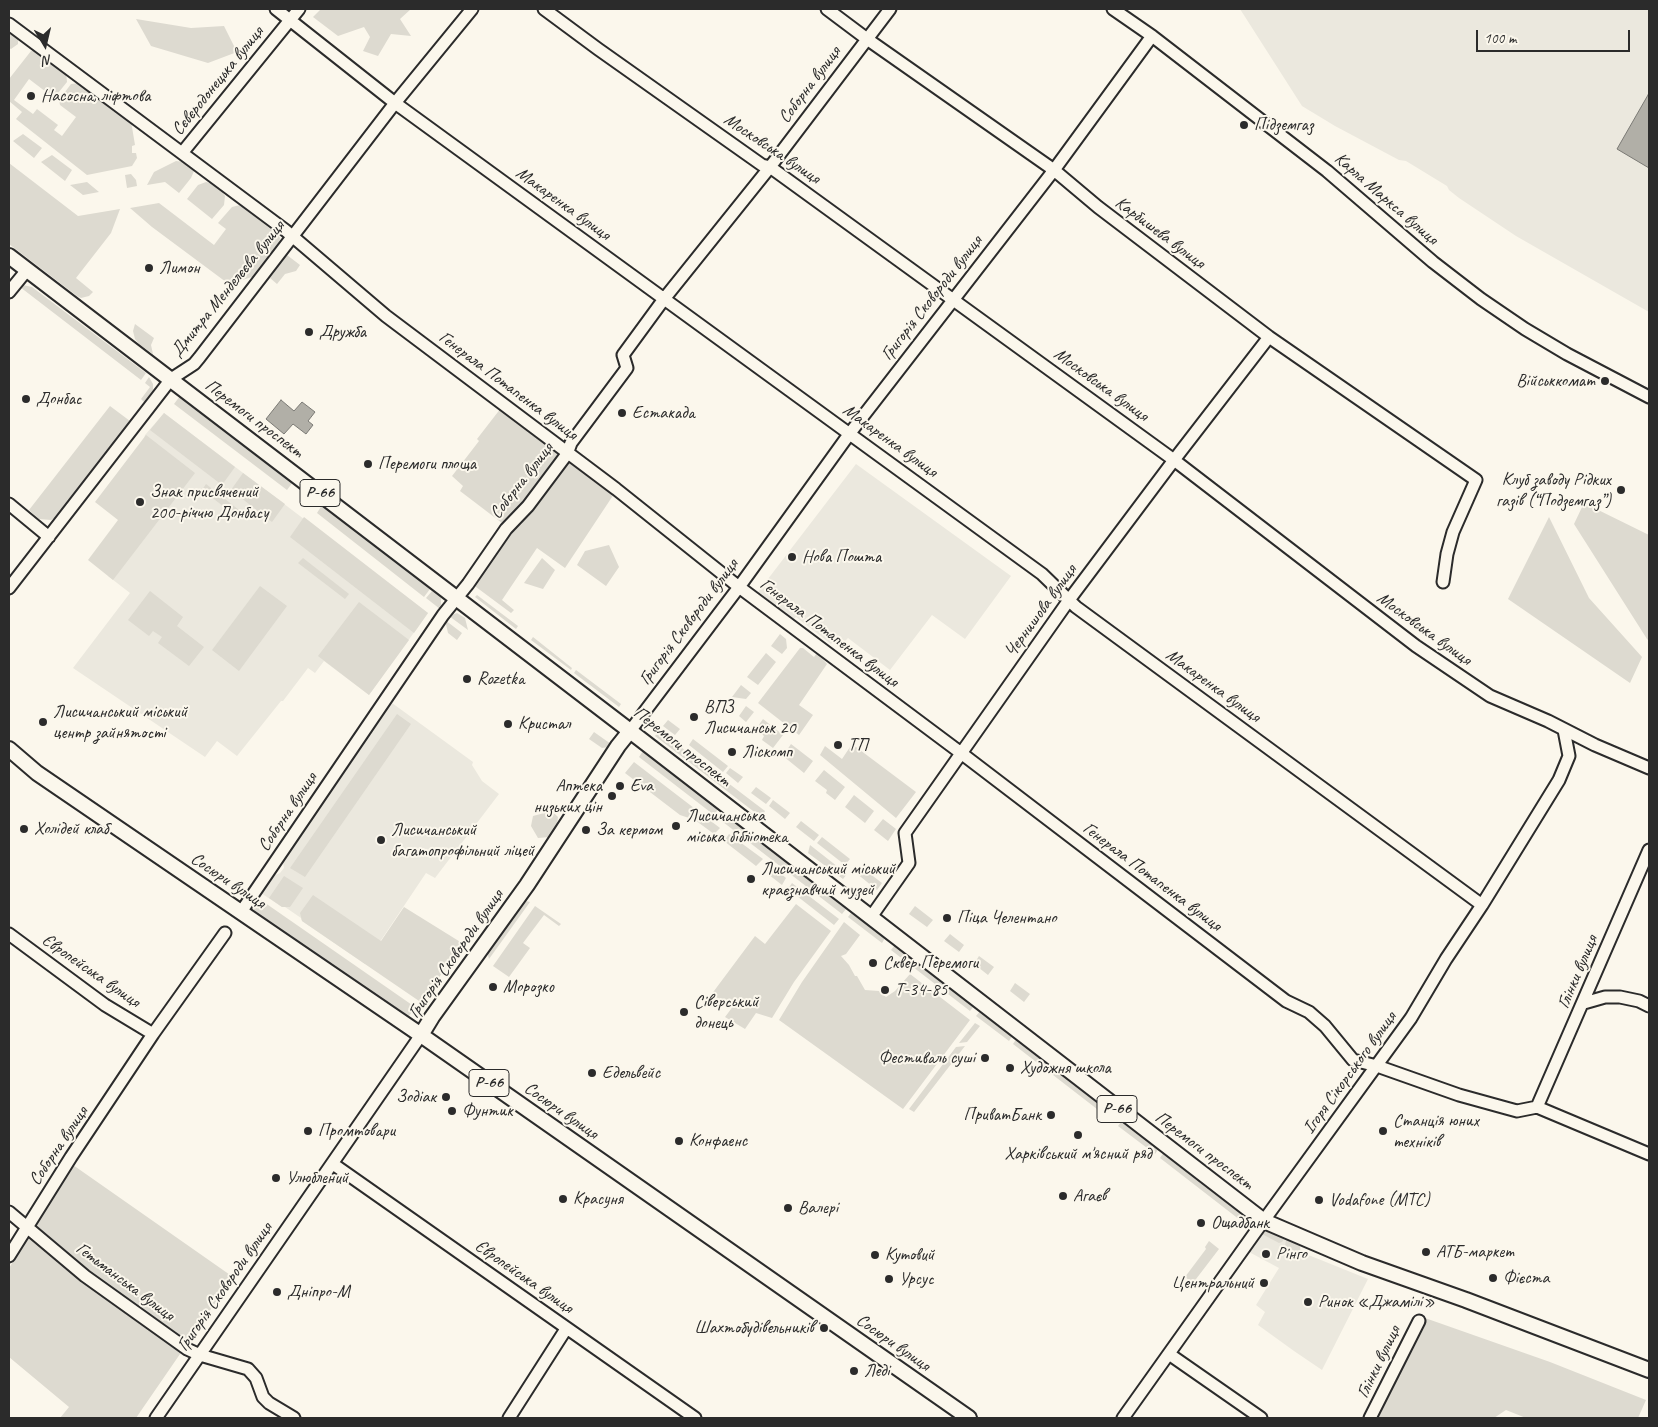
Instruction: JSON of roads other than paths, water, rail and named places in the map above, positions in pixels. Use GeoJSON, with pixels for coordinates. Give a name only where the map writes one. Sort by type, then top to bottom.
{"type":"FeatureCollection","features":[{"type":"Feature","properties":{"kind":"main road","name":"Перемоги проспект"},"geometry":{"type":"LineString","coordinates":[[9,256],[630,731],[1264,1221],[1362,1263],[1466,1300],[1649,1370]]}},
{"type":"Feature","properties":{"kind":"main road","name":"Григорія Сковороди вулиця"},"geometry":{"type":"LineString","coordinates":[[421,1035],[528,884],[618,746],[630,731]]}},
{"type":"Feature","properties":{"kind":"main road","name":"Сосюри вулиця"},"geometry":{"type":"LineString","coordinates":[[9,749],[37,773],[421,1035],[969,1418]]}},
{"type":"Feature","properties":{"kind":"street","name":"Макаренка вулиця"},"geometry":{"type":"LineString","coordinates":[[276,9],[395,103],[1042,574],[1069,600],[1482,905]]}},
{"type":"Feature","properties":{"kind":"street","name":"Сєвєродонецька вулиця"},"geometry":{"type":"LineString","coordinates":[[182,153],[299,9]]}},
{"type":"Feature","properties":{"kind":"street","name":"Дмитра Менделєєва вулиця"},"geometry":{"type":"LineString","coordinates":[[9,588],[172,380],[194,364],[294,237],[395,103],[472,9]]}},
{"type":"Feature","properties":{"kind":"street","name":"Московська вулиця"},"geometry":{"type":"LineString","coordinates":[[544,9],[605,55],[762,166],[770,167],[1174,460],[1416,646],[1490,696],[1649,768]]}},
{"type":"Feature","properties":{"kind":"street","name":"Карбишева вулиця"},"geometry":{"type":"LineString","coordinates":[[827,9],[1054,170],[1098,208],[1269,337],[1476,480],[1453,532],[1447,554],[1443,582]]}},
{"type":"Feature","properties":{"kind":"street","name":"Соборна вулиця"},"geometry":{"type":"LineString","coordinates":[[241,912],[443,615],[506,529],[528,506],[567,454],[572,444],[627,368],[624,355],[664,299],[770,167],[890,9]]}},
{"type":"Feature","properties":{"kind":"street","name":"Карла Маркса вулиця"},"geometry":{"type":"LineString","coordinates":[[1113,9],[1152,36],[1327,171],[1433,262],[1480,299],[1567,354],[1649,397]]}},
{"type":"Feature","properties":{"kind":"street","name":"Генерала Потапенка вулиця"},"geometry":{"type":"LineString","coordinates":[[9,24],[294,237],[386,316],[616,489],[739,587],[961,753],[1286,1001],[1309,1012],[1325,1026],[1353,1060],[1512,1110],[1525,1110],[1537,1107],[1649,1154]]}},
{"type":"Feature","properties":{"kind":"street","name":"Григорія Сковороди вулиця"},"geometry":{"type":"LineString","coordinates":[[630,731],[739,587],[850,433],[1054,170],[1152,36]]}},
{"type":"Feature","properties":{"kind":"street"},"geometry":{"type":"LineString","coordinates":[[9,292],[26,270]]}},
{"type":"Feature","properties":{"kind":"street","name":"Чернишова вулиця"},"geometry":{"type":"LineString","coordinates":[[871,917],[909,863],[905,834],[1069,600],[1269,337]]}},
{"type":"Feature","properties":{"kind":"street"},"geometry":{"type":"LineString","coordinates":[[9,504],[49,537]]}},
{"type":"Feature","properties":{"kind":"street","name":"Ігоря Сікорського вулиця"},"geometry":{"type":"LineString","coordinates":[[1123,1418],[1412,1018],[1446,959],[1482,905],[1559,780],[1569,756],[1564,730]]}},
{"type":"Feature","properties":{"kind":"street","name":"Глінки вулиця"},"geometry":{"type":"LineString","coordinates":[[1537,1107],[1584,1003],[1649,850]]}},
{"type":"Feature","properties":{"kind":"street","name":"Соборна вулиця"},"geometry":{"type":"LineString","coordinates":[[9,1256],[26,1227],[153,1034],[225,933]]}},
{"type":"Feature","properties":{"kind":"street","name":"Європейська вулиця"},"geometry":{"type":"LineString","coordinates":[[9,934],[105,1005],[153,1034]]}},
{"type":"Feature","properties":{"kind":"street"},"geometry":{"type":"LineString","coordinates":[[1584,1003],[1605,997],[1620,997],[1639,1001],[1649,1006]]}},
{"type":"Feature","properties":{"kind":"street","name":"Григорія Сковороди вулиця"},"geometry":{"type":"LineString","coordinates":[[156,1418],[421,1035]]}},
{"type":"Feature","properties":{"kind":"street","name":"Європейська вулиця"},"geometry":{"type":"LineString","coordinates":[[333,1164],[695,1418]]}},
{"type":"Feature","properties":{"kind":"street","name":"Гетьманська вулиця"},"geometry":{"type":"LineString","coordinates":[[9,1212],[85,1276],[187,1349],[200,1355],[248,1369],[256,1378],[264,1397],[269,1403],[294,1418]]}},
{"type":"Feature","properties":{"kind":"street","name":"Глінки вулиця"},"geometry":{"type":"LineString","coordinates":[[1370,1418],[1419,1321]]}},
{"type":"Feature","properties":{"kind":"street"},"geometry":{"type":"LineString","coordinates":[[509,1418],[566,1329]]}},
{"type":"Feature","properties":{"kind":"street"},"geometry":{"type":"LineString","coordinates":[[1169,1354],[1261,1418]]}},
{"type":"Feature","properties":{"kind":"place","name":"Насосна, ліфтова"},"geometry":{"type":"Point","coordinates":[31,96]}},
{"type":"Feature","properties":{"kind":"place","name":"Підземгаз"},"geometry":{"type":"Point","coordinates":[1244,125]}},
{"type":"Feature","properties":{"kind":"place","name":"Лимон"},"geometry":{"type":"Point","coordinates":[149,268]}},
{"type":"Feature","properties":{"kind":"place","name":"Дружба"},"geometry":{"type":"Point","coordinates":[309,332]}},
{"type":"Feature","properties":{"kind":"place","name":"Військкомат"},"geometry":{"type":"Point","coordinates":[1605,381]}},
{"type":"Feature","properties":{"kind":"place","name":"Донбас"},"geometry":{"type":"Point","coordinates":[26,399]}},
{"type":"Feature","properties":{"kind":"place","name":"Естакада"},"geometry":{"type":"Point","coordinates":[622,413]}},
{"type":"Feature","properties":{"kind":"place","name":"Перемоги площа"},"geometry":{"type":"Point","coordinates":[368,464]}},
{"type":"Feature","properties":{"kind":"place","name":"Клуб заводу Рідких газів (“Подземгаз”)"},"geometry":{"type":"Point","coordinates":[1621,490]}},
{"type":"Feature","properties":{"kind":"place","name":"Знак присвячений 200-річчю Донбасу"},"geometry":{"type":"Point","coordinates":[140,502]}},
{"type":"Feature","properties":{"kind":"place","name":"Нова Пошта"},"geometry":{"type":"Point","coordinates":[792,557]}},
{"type":"Feature","properties":{"kind":"place","name":"Rozetka"},"geometry":{"type":"Point","coordinates":[467,679]}},
{"type":"Feature","properties":{"kind":"place","name":"ВПЗ Лисичанськ 20"},"geometry":{"type":"Point","coordinates":[694,717]}},
{"type":"Feature","properties":{"kind":"place","name":"Лисичанський міський центр зайнятості"},"geometry":{"type":"Point","coordinates":[43,722]}},
{"type":"Feature","properties":{"kind":"place","name":"Кристал"},"geometry":{"type":"Point","coordinates":[508,724]}},
{"type":"Feature","properties":{"kind":"place","name":"ТП"},"geometry":{"type":"Point","coordinates":[838,745]}},
{"type":"Feature","properties":{"kind":"place","name":"Ліскомп"},"geometry":{"type":"Point","coordinates":[732,752]}},
{"type":"Feature","properties":{"kind":"place","name":"Eva"},"geometry":{"type":"Point","coordinates":[620,786]}},
{"type":"Feature","properties":{"kind":"place","name":"Аптека низьких цін"},"geometry":{"type":"Point","coordinates":[612,796]}},
{"type":"Feature","properties":{"kind":"place","name":"Лисичанська мiська бiблiотека"},"geometry":{"type":"Point","coordinates":[676,826]}},
{"type":"Feature","properties":{"kind":"place","name":"Холідей клаб"},"geometry":{"type":"Point","coordinates":[24,829]}},
{"type":"Feature","properties":{"kind":"place","name":"За кермом"},"geometry":{"type":"Point","coordinates":[586,830]}},
{"type":"Feature","properties":{"kind":"place","name":"Лисичанський багатопрофільний ліцей"},"geometry":{"type":"Point","coordinates":[381,840]}},
{"type":"Feature","properties":{"kind":"place","name":"Лисичанський міський краєзнавчий музей"},"geometry":{"type":"Point","coordinates":[751,879]}},
{"type":"Feature","properties":{"kind":"place","name":"Піца Челентано"},"geometry":{"type":"Point","coordinates":[947,918]}},
{"type":"Feature","properties":{"kind":"place","name":"Сквер Перемоги"},"geometry":{"type":"Point","coordinates":[873,963]}},
{"type":"Feature","properties":{"kind":"place","name":"Морозко"},"geometry":{"type":"Point","coordinates":[493,987]}},
{"type":"Feature","properties":{"kind":"place","name":"Т-34-85"},"geometry":{"type":"Point","coordinates":[885,990]}},
{"type":"Feature","properties":{"kind":"place","name":"Сіверський донець"},"geometry":{"type":"Point","coordinates":[684,1012]}},
{"type":"Feature","properties":{"kind":"place","name":"Фестиваль суші"},"geometry":{"type":"Point","coordinates":[985,1058]}},
{"type":"Feature","properties":{"kind":"place","name":"Художня школа"},"geometry":{"type":"Point","coordinates":[1010,1068]}},
{"type":"Feature","properties":{"kind":"place","name":"Едельвейс"},"geometry":{"type":"Point","coordinates":[592,1073]}},
{"type":"Feature","properties":{"kind":"place","name":"Зодіак"},"geometry":{"type":"Point","coordinates":[446,1097]}},
{"type":"Feature","properties":{"kind":"place","name":"Фунтик"},"geometry":{"type":"Point","coordinates":[452,1111]}},
{"type":"Feature","properties":{"kind":"place","name":"ПриватБанк"},"geometry":{"type":"Point","coordinates":[1051,1115]}},
{"type":"Feature","properties":{"kind":"place","name":"Промтовари"},"geometry":{"type":"Point","coordinates":[308,1131]}},
{"type":"Feature","properties":{"kind":"place","name":"Станція юних техніків"},"geometry":{"type":"Point","coordinates":[1383,1131]}},
{"type":"Feature","properties":{"kind":"place","name":"Харківський м'ясний ряд"},"geometry":{"type":"Point","coordinates":[1078,1135]}},
{"type":"Feature","properties":{"kind":"place","name":"Конфаенс"},"geometry":{"type":"Point","coordinates":[679,1141]}},
{"type":"Feature","properties":{"kind":"place","name":"Улюблений"},"geometry":{"type":"Point","coordinates":[276,1178]}},
{"type":"Feature","properties":{"kind":"place","name":"Агаєв"},"geometry":{"type":"Point","coordinates":[1063,1196]}},
{"type":"Feature","properties":{"kind":"place","name":"Красуня"},"geometry":{"type":"Point","coordinates":[563,1199]}},
{"type":"Feature","properties":{"kind":"place","name":"Vodafone (МТС)"},"geometry":{"type":"Point","coordinates":[1319,1200]}},
{"type":"Feature","properties":{"kind":"place","name":"Валері"},"geometry":{"type":"Point","coordinates":[788,1208]}},
{"type":"Feature","properties":{"kind":"place","name":"Ощадбанк"},"geometry":{"type":"Point","coordinates":[1201,1223]}},
{"type":"Feature","properties":{"kind":"place","name":"АТБ-маркет"},"geometry":{"type":"Point","coordinates":[1426,1252]}},
{"type":"Feature","properties":{"kind":"place","name":"Рінго"},"geometry":{"type":"Point","coordinates":[1266,1254]}},
{"type":"Feature","properties":{"kind":"place","name":"Кутовий"},"geometry":{"type":"Point","coordinates":[875,1255]}},
{"type":"Feature","properties":{"kind":"place","name":"Фієста"},"geometry":{"type":"Point","coordinates":[1493,1278]}},
{"type":"Feature","properties":{"kind":"place","name":"Урсус"},"geometry":{"type":"Point","coordinates":[889,1279]}},
{"type":"Feature","properties":{"kind":"place","name":"Центральний"},"geometry":{"type":"Point","coordinates":[1264,1283]}},
{"type":"Feature","properties":{"kind":"place","name":"Днiпро-М"},"geometry":{"type":"Point","coordinates":[277,1292]}},
{"type":"Feature","properties":{"kind":"place","name":"Ринок «Джамілі»"},"geometry":{"type":"Point","coordinates":[1308,1302]}},
{"type":"Feature","properties":{"kind":"place","name":"Шахтобудівельників"},"geometry":{"type":"Point","coordinates":[824,1328]}},
{"type":"Feature","properties":{"kind":"place","name":"Леді"},"geometry":{"type":"Point","coordinates":[854,1371]}}]}
